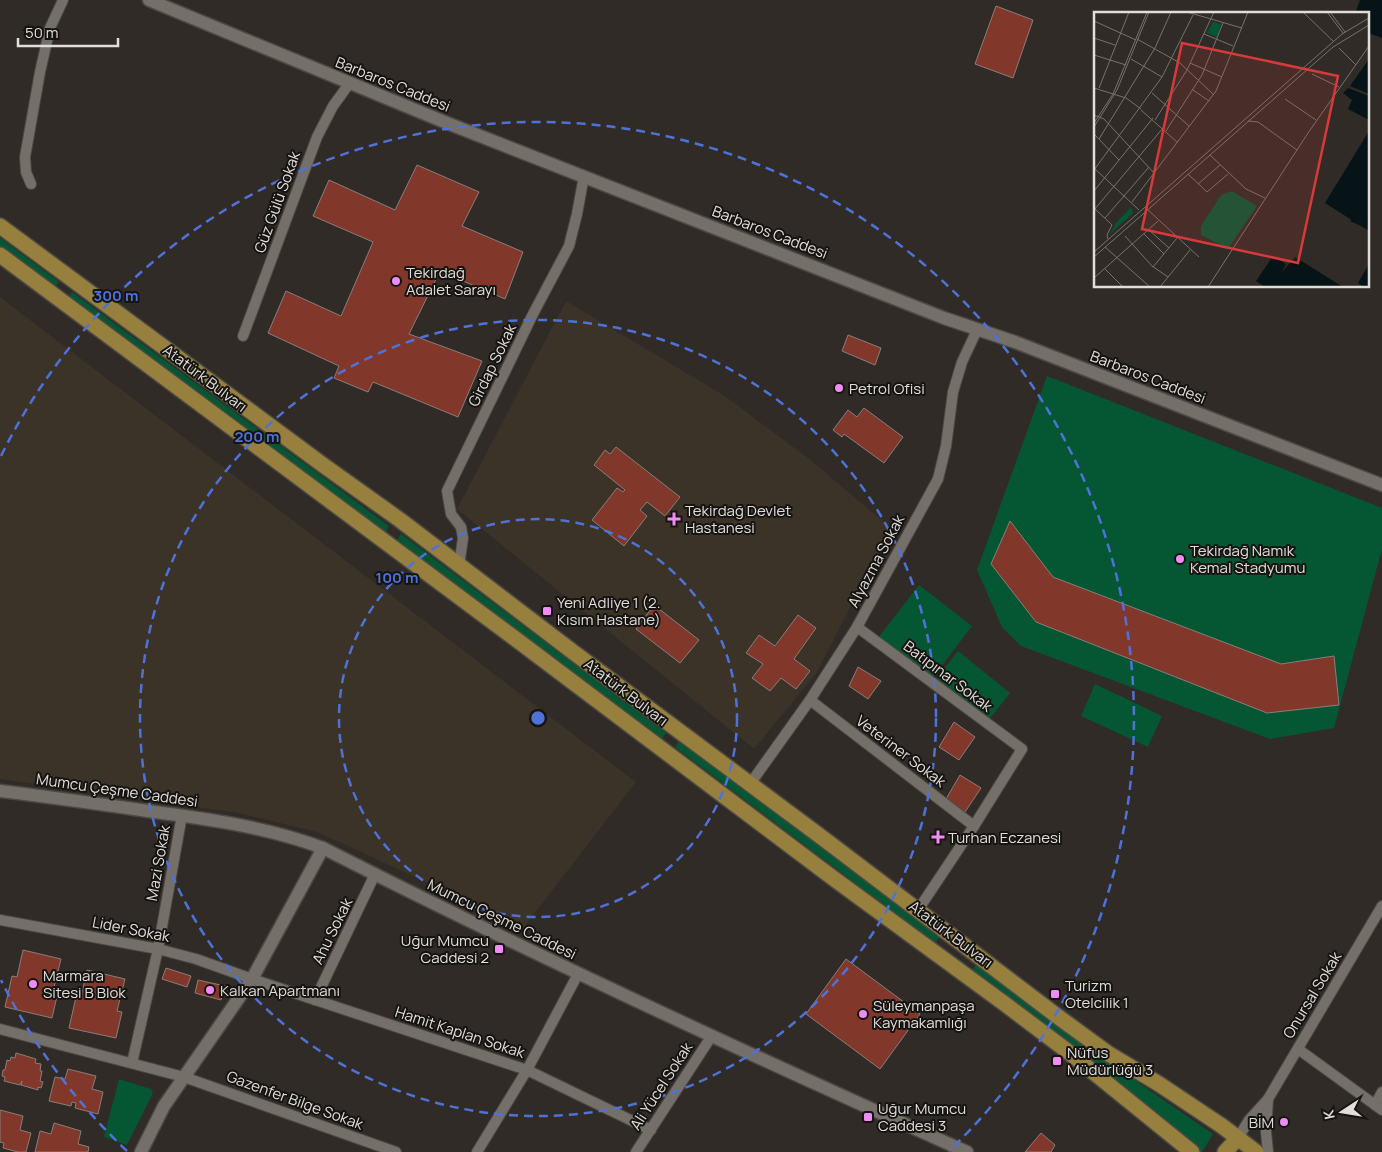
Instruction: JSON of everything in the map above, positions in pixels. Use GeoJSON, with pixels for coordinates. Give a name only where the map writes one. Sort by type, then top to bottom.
{"type":"FeatureCollection","features":[{"type":"Feature","properties":{"kind":"main road","name":"Atatürk Bulvarı"},"geometry":{"type":"LineString","coordinates":[[0,226],[400,520],[1109,1054],[1159,1084],[1256,1152]]}},
{"type":"Feature","properties":{"kind":"main road","name":"Atatürk Bulvarı"},"geometry":{"type":"LineString","coordinates":[[0,255],[506,631],[817,866],[1005,1004],[1066,1050],[1192,1152]]}},
{"type":"Feature","properties":{"kind":"main road"},"geometry":{"type":"LineString","coordinates":[[1225,1152],[1238,1138]]}},
{"type":"Feature","properties":{"kind":"street"},"geometry":{"type":"LineString","coordinates":[[30,184],[26,172],[25,156],[38,81],[50,28],[63,0]]}},
{"type":"Feature","properties":{"kind":"street","name":"Barbaros Caddesi"},"geometry":{"type":"LineString","coordinates":[[149,0],[349,84],[977,330],[1015,342],[1382,485]]}},
{"type":"Feature","properties":{"kind":"street","name":"Güz Gülü Sokak"},"geometry":{"type":"LineString","coordinates":[[243,336],[317,137],[333,106],[349,84]]}},
{"type":"Feature","properties":{"kind":"street","name":"Girdap Sokak"},"geometry":{"type":"LineString","coordinates":[[459,566],[463,538],[461,527],[450,514],[448,491],[533,314],[569,246],[584,176]]}},
{"type":"Feature","properties":{"kind":"street","name":"Alyazma Sokak"},"geometry":{"type":"LineString","coordinates":[[750,784],[810,700],[823,677],[857,627],[938,479],[946,446],[953,392],[962,362],[977,330]]}},
{"type":"Feature","properties":{"kind":"street","name":"Batıpınar Sokak"},"geometry":{"type":"LineString","coordinates":[[857,627],[1022,749],[974,826]]}},
{"type":"Feature","properties":{"kind":"street","name":"Veteriner Sokak"},"geometry":{"type":"LineString","coordinates":[[810,700],[974,826]]}},
{"type":"Feature","properties":{"kind":"street","name":"Mumcu Çeşme Caddesi"},"geometry":{"type":"LineString","coordinates":[[0,791],[182,815],[261,828],[293,836],[323,848],[578,974],[711,1037],[963,1151]]}},
{"type":"Feature","properties":{"kind":"street","name":"Mazi Sokak"},"geometry":{"type":"LineString","coordinates":[[132,1063],[158,949],[182,815]]}},
{"type":"Feature","properties":{"kind":"street"},"geometry":{"type":"LineString","coordinates":[[918,910],[974,826]]}},
{"type":"Feature","properties":{"kind":"street"},"geometry":{"type":"LineString","coordinates":[[141,1152],[164,1106],[252,979],[323,848]]}},
{"type":"Feature","properties":{"kind":"street","name":"Ahu Sokak"},"geometry":{"type":"LineString","coordinates":[[315,1000],[375,874]]}},
{"type":"Feature","properties":{"kind":"street","name":"Onursal Sokak"},"geometry":{"type":"LineString","coordinates":[[1268,1100],[1382,906]]}},
{"type":"Feature","properties":{"kind":"street","name":"Lider Sokak"},"geometry":{"type":"LineString","coordinates":[[0,920],[158,949],[196,959],[252,979]]}},
{"type":"Feature","properties":{"kind":"street"},"geometry":{"type":"LineString","coordinates":[[477,1152],[527,1070],[578,974]]}},
{"type":"Feature","properties":{"kind":"street","name":"Hamit Kaplan Sokak"},"geometry":{"type":"LineString","coordinates":[[252,979],[527,1070],[651,1130]]}},
{"type":"Feature","properties":{"kind":"street","name":"Gazenfer Bilge Sokak"},"geometry":{"type":"LineString","coordinates":[[0,1029],[184,1077],[396,1152]]}},
{"type":"Feature","properties":{"kind":"street","name":"Ali Yücel Sokak"},"geometry":{"type":"LineString","coordinates":[[636,1152],[711,1037]]}},
{"type":"Feature","properties":{"kind":"street"},"geometry":{"type":"LineString","coordinates":[[1298,1049],[1378,1107],[1382,1092]]}},
{"type":"Feature","properties":{"kind":"street"},"geometry":{"type":"LineString","coordinates":[[1238,1138],[1252,1116],[1268,1100]]}},
{"type":"Feature","properties":{"kind":"street"},"geometry":{"type":"LineString","coordinates":[[1268,1100],[1266,1132],[1268,1152]]}},
{"type":"Feature","properties":{"kind":"shaded area"},"geometry":{"type":"Polygon","coordinates":[[[1360,0],[1382,0],[1382,38],[1370,34],[1370,12],[1356,12],[1360,0]]]}},
{"type":"Feature","properties":{"kind":"shaded area"},"geometry":{"type":"Polygon","coordinates":[[[0,297],[636,782],[524,927],[317,832],[239,813],[0,779],[0,297]]]}},
{"type":"Feature","properties":{"kind":"shaded area","name":"Tekirdağ Devlet Hastanesi"},"geometry":{"type":"Polygon","coordinates":[[[566,301],[725,396],[808,458],[891,528],[816,674],[754,749],[457,509],[566,301]]]}},
{"type":"Feature","properties":{"kind":"green space"},"geometry":{"type":"Polygon","coordinates":[[[0,238],[59,282],[55,287],[0,246],[0,238]]]}},
{"type":"Feature","properties":{"kind":"green space"},"geometry":{"type":"Polygon","coordinates":[[[72,292],[389,526],[385,533],[67,299],[72,292]]]}},
{"type":"Feature","properties":{"kind":"green space","name":"Tekirdağ Namık Kemal Stadyumu"},"geometry":{"type":"Polygon","coordinates":[[[1047,376],[1382,508],[1382,549],[1334,728],[1270,739],[1021,646],[1002,627],[977,570],[1047,376]]]}},
{"type":"Feature","properties":{"kind":"green space"},"geometry":{"type":"Polygon","coordinates":[[[401,534],[666,733],[662,739],[397,540],[401,534]]]}},
{"type":"Feature","properties":{"kind":"green space"},"geometry":{"type":"Polygon","coordinates":[[[919,585],[972,626],[931,680],[878,638],[919,585]]]}},
{"type":"Feature","properties":{"kind":"green space"},"geometry":{"type":"Polygon","coordinates":[[[958,651],[1010,693],[987,722],[935,681],[958,651]]]}},
{"type":"Feature","properties":{"kind":"green space"},"geometry":{"type":"Polygon","coordinates":[[[1095,684],[1162,716],[1148,747],[1081,716],[1095,684]]]}},
{"type":"Feature","properties":{"kind":"green space"},"geometry":{"type":"Polygon","coordinates":[[[680,740],[940,936],[935,943],[675,747],[680,740]]]}},
{"type":"Feature","properties":{"kind":"green space"},"geometry":{"type":"Polygon","coordinates":[[[977,964],[1098,1055],[1213,1134],[1202,1152],[1051,1028],[971,971],[977,964]]]}},
{"type":"Feature","properties":{"kind":"green space"},"geometry":{"type":"Polygon","coordinates":[[[119,1079],[151,1089],[153,1093],[127,1145],[104,1137],[119,1079]]]}},
{"type":"Feature","properties":{"kind":"building"},"geometry":{"type":"Polygon","coordinates":[[[996,6],[1033,20],[1013,78],[975,64],[996,6]]]}},
{"type":"Feature","properties":{"kind":"building","name":"Tekirdağ Adalet Sarayı"},"geometry":{"type":"Polygon","coordinates":[[[417,165],[479,192],[462,226],[523,252],[505,299],[440,271],[409,334],[482,361],[458,417],[373,382],[368,392],[334,378],[339,366],[268,333],[286,291],[341,316],[373,242],[313,216],[329,180],[395,210],[417,165]]]}},
{"type":"Feature","properties":{"kind":"building"},"geometry":{"type":"Polygon","coordinates":[[[848,335],[881,348],[875,365],[842,351],[848,335]]]}},
{"type":"Feature","properties":{"kind":"building"},"geometry":{"type":"Polygon","coordinates":[[[864,408],[903,437],[884,463],[844,434],[842,437],[833,430],[848,410],[857,417],[864,408]]]}},
{"type":"Feature","properties":{"kind":"building"},"geometry":{"type":"Polygon","coordinates":[[[616,447],[680,497],[665,516],[647,502],[640,510],[647,516],[624,546],[592,520],[617,488],[623,492],[625,490],[594,465],[605,450],[610,454],[616,447]]]}},
{"type":"Feature","properties":{"kind":"building"},"geometry":{"type":"Polygon","coordinates":[[[1010,521],[1053,577],[1281,664],[1334,656],[1339,705],[1267,713],[1036,622],[991,564],[1010,521]]]}},
{"type":"Feature","properties":{"kind":"building"},"geometry":{"type":"Polygon","coordinates":[[[654,605],[699,640],[680,663],[636,629],[654,605]]]}},
{"type":"Feature","properties":{"kind":"building"},"geometry":{"type":"Polygon","coordinates":[[[798,615],[816,628],[794,659],[810,671],[796,689],[781,678],[770,691],[752,678],[763,664],[746,653],[759,635],[775,646],[798,615]]]}},
{"type":"Feature","properties":{"kind":"building"},"geometry":{"type":"Polygon","coordinates":[[[858,667],[881,681],[868,699],[849,686],[858,667]]]}},
{"type":"Feature","properties":{"kind":"building"},"geometry":{"type":"Polygon","coordinates":[[[954,722],[975,737],[959,760],[939,747],[954,722]]]}},
{"type":"Feature","properties":{"kind":"building"},"geometry":{"type":"Polygon","coordinates":[[[960,775],[981,788],[965,812],[946,799],[960,775]]]}},
{"type":"Feature","properties":{"kind":"building","name":"Marmara Sitesi B Blok"},"geometry":{"type":"Polygon","coordinates":[[[23,950],[61,959],[53,991],[58,992],[52,1018],[5,1007],[12,976],[17,977],[23,950]]]}},
{"type":"Feature","properties":{"kind":"building","name":"Süleymanpaşa Kaymakamlığı"},"geometry":{"type":"Polygon","coordinates":[[[846,959],[920,1014],[880,1069],[806,1014],[846,959]]]}},
{"type":"Feature","properties":{"kind":"building"},"geometry":{"type":"Polygon","coordinates":[[[166,968],[191,976],[187,987],[162,979],[166,968]]]}},
{"type":"Feature","properties":{"kind":"building"},"geometry":{"type":"Polygon","coordinates":[[[87,970],[125,979],[117,1011],[122,1012],[116,1038],[69,1028],[76,997],[81,998],[87,970]]]}},
{"type":"Feature","properties":{"kind":"building","name":"Kalkan Apartmanı"},"geometry":{"type":"Polygon","coordinates":[[[198,980],[225,986],[221,1000],[195,993],[198,980]]]}},
{"type":"Feature","properties":{"kind":"building"},"geometry":{"type":"Polygon","coordinates":[[[16,1053],[36,1059],[35,1063],[41,1064],[40,1081],[43,1082],[41,1088],[38,1087],[38,1090],[21,1085],[22,1081],[20,1085],[4,1081],[5,1077],[2,1076],[7,1060],[10,1061],[11,1057],[15,1058],[16,1053]]]}},
{"type":"Feature","properties":{"kind":"building"},"geometry":{"type":"Polygon","coordinates":[[[68,1069],[96,1076],[92,1089],[103,1092],[98,1114],[75,1108],[76,1103],[72,1102],[71,1106],[49,1101],[55,1077],[65,1079],[68,1069]]]}},
{"type":"Feature","properties":{"kind":"building"},"geometry":{"type":"Polygon","coordinates":[[[0,1110],[23,1116],[20,1130],[31,1133],[26,1152],[3,1148],[4,1143],[0,1142],[0,1110]]]}},
{"type":"Feature","properties":{"kind":"building"},"geometry":{"type":"Polygon","coordinates":[[[54,1123],[81,1131],[78,1144],[89,1147],[88,1152],[35,1152],[40,1131],[51,1134],[54,1123]]]}},
{"type":"Feature","properties":{"kind":"building"},"geometry":{"type":"Polygon","coordinates":[[[1041,1133],[1055,1145],[1051,1152],[1025,1152],[1041,1133]]]}},
{"type":"Feature","properties":{"kind":"place","name":"Tekirdağ Adalet Sarayı"},"geometry":{"type":"Point","coordinates":[396,281]}},
{"type":"Feature","properties":{"kind":"place","name":"Petrol Ofisi"},"geometry":{"type":"Point","coordinates":[839,388]}},
{"type":"Feature","properties":{"kind":"place","name":"Tekirdağ Devlet Hastanesi"},"geometry":{"type":"Point","coordinates":[674,519]}},
{"type":"Feature","properties":{"kind":"place","name":"Tekirdağ Namık Kemal Stadyumu"},"geometry":{"type":"Point","coordinates":[1180,559]}},
{"type":"Feature","properties":{"kind":"place","name":"Yeni Adliye 1 (2. Kısım Hastane)"},"geometry":{"type":"Point","coordinates":[547,611]}},
{"type":"Feature","properties":{"kind":"place","name":"Turhan Eczanesi"},"geometry":{"type":"Point","coordinates":[938,837]}},
{"type":"Feature","properties":{"kind":"place","name":"Uğur Mumcu Caddesi 2"},"geometry":{"type":"Point","coordinates":[499,949]}},
{"type":"Feature","properties":{"kind":"place","name":"Marmara Sitesi B Blok"},"geometry":{"type":"Point","coordinates":[33,984]}},
{"type":"Feature","properties":{"kind":"place","name":"Kalkan Apartmanı"},"geometry":{"type":"Point","coordinates":[210,990]}},
{"type":"Feature","properties":{"kind":"place","name":"Turizm Otelcilik 1"},"geometry":{"type":"Point","coordinates":[1055,994]}},
{"type":"Feature","properties":{"kind":"place","name":"Süleymanpaşa Kaymakamlığı"},"geometry":{"type":"Point","coordinates":[863,1014]}},
{"type":"Feature","properties":{"kind":"place","name":"Nüfus Müdürlüğü 3"},"geometry":{"type":"Point","coordinates":[1057,1061]}},
{"type":"Feature","properties":{"kind":"place","name":"Uğur Mumcu Caddesi 3"},"geometry":{"type":"Point","coordinates":[868,1117]}},
{"type":"Feature","properties":{"kind":"place","name":"BİM"},"geometry":{"type":"Point","coordinates":[1284,1122]}}]}
